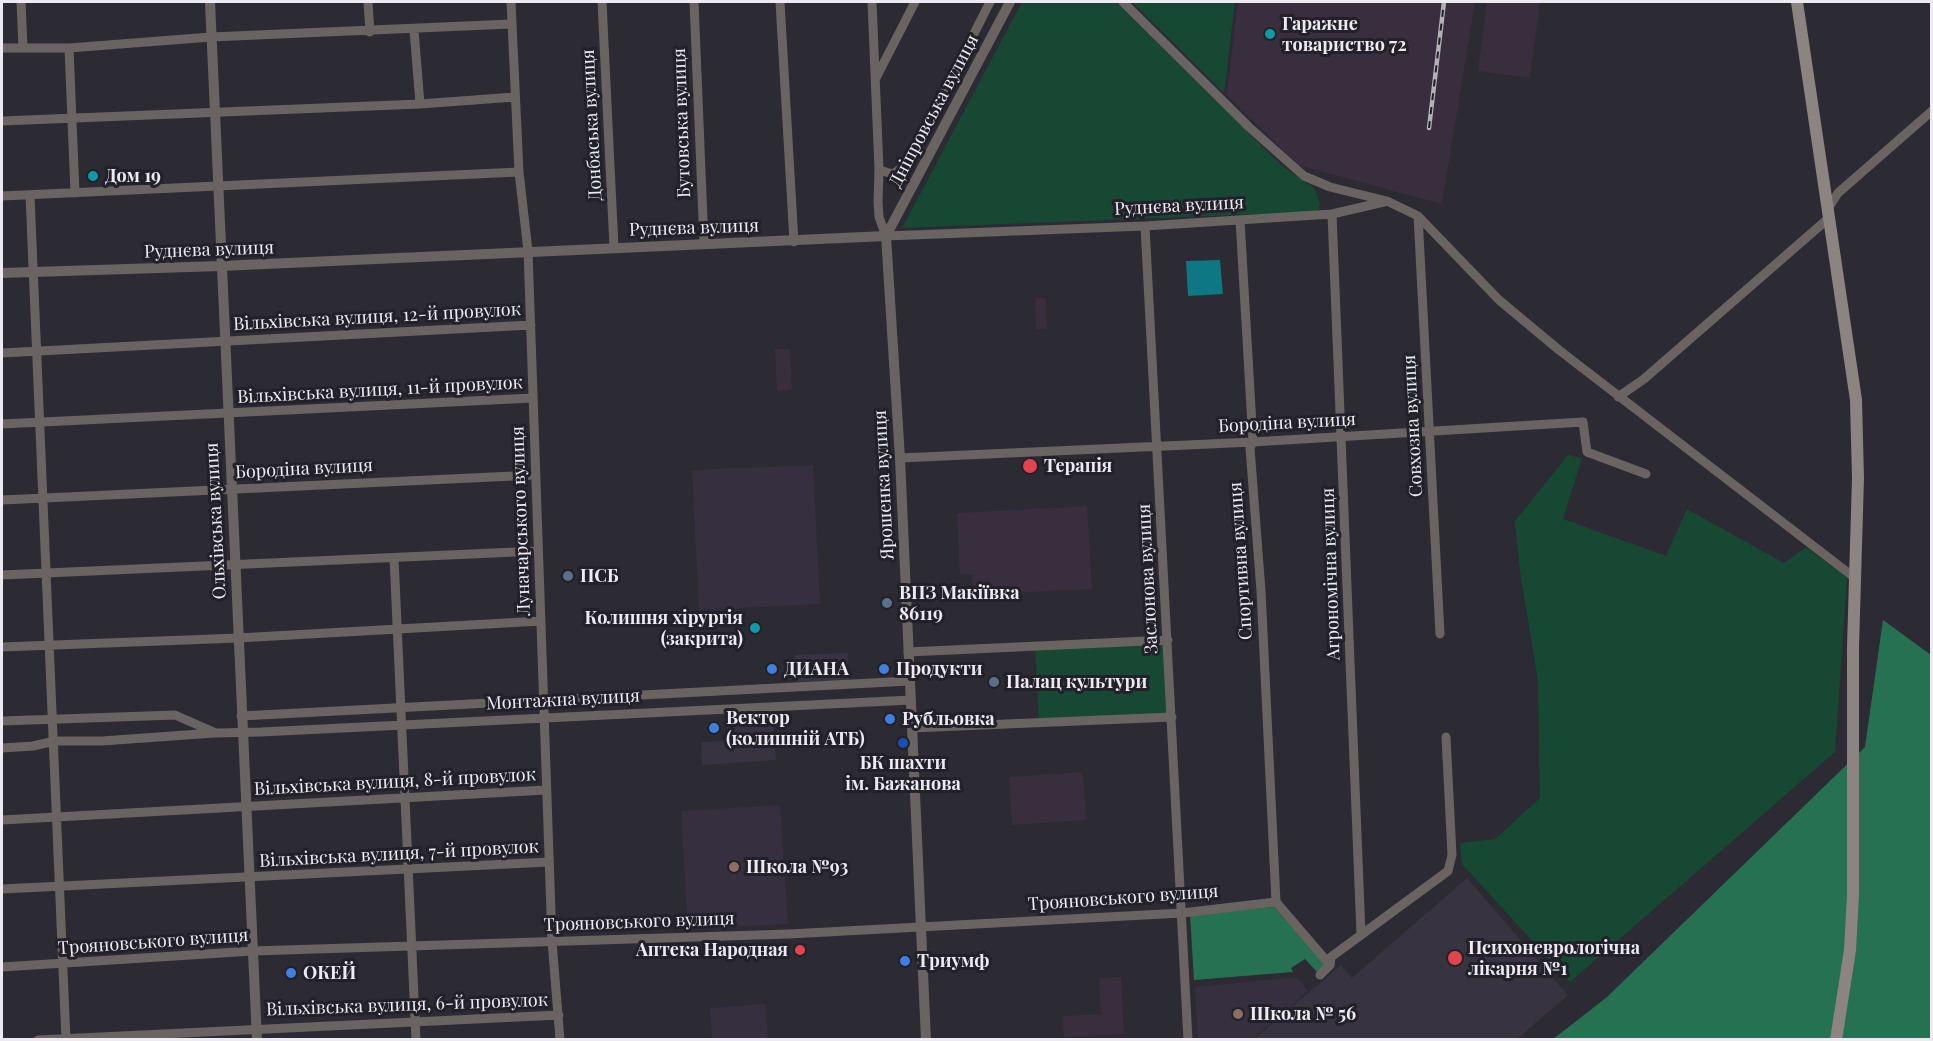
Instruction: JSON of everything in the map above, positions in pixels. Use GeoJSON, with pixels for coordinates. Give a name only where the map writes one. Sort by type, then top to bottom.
{"type":"FeatureCollection","features":[{"type":"Feature","properties":{"kind":"main road"},"geometry":{"type":"LineString","coordinates":[[1797,2],[1857,400],[1853,895],[1850,950],[1836,1040]]}},
{"type":"Feature","properties":{"kind":"street"},"geometry":{"type":"LineString","coordinates":[[21,2],[23,48]]}},
{"type":"Feature","properties":{"kind":"street","name":"Ольхівська вулиця"},"geometry":{"type":"LineString","coordinates":[[210,2],[257,1034]]}},
{"type":"Feature","properties":{"kind":"street"},"geometry":{"type":"LineString","coordinates":[[368,2],[370,32]]}},
{"type":"Feature","properties":{"kind":"street","name":"Луначарського вулиця"},"geometry":{"type":"LineString","coordinates":[[511,2],[519,172],[528,251],[552,941],[560,1040]]}},
{"type":"Feature","properties":{"kind":"street","name":"Донбаська вулиця"},"geometry":{"type":"LineString","coordinates":[[602,2],[615,248]]}},
{"type":"Feature","properties":{"kind":"street","name":"Бутовська вулиця"},"geometry":{"type":"LineString","coordinates":[[694,2],[704,244]]}},
{"type":"Feature","properties":{"kind":"street"},"geometry":{"type":"LineString","coordinates":[[780,2],[794,242]]}},
{"type":"Feature","properties":{"kind":"street","name":"Ярошенка вулиця"},"geometry":{"type":"LineString","coordinates":[[872,2],[879,216],[886,236],[900,458],[926,1040]]}},
{"type":"Feature","properties":{"kind":"street"},"geometry":{"type":"LineString","coordinates":[[875,80],[915,2]]}},
{"type":"Feature","properties":{"kind":"street","name":"Дніпровська вулиця"},"geometry":{"type":"LineString","coordinates":[[879,170],[893,174],[909,162],[990,2]]}},
{"type":"Feature","properties":{"kind":"street","name":"Дніпровська вулиця"},"geometry":{"type":"LineString","coordinates":[[886,236],[1010,2]]}},
{"type":"Feature","properties":{"kind":"street"},"geometry":{"type":"LineString","coordinates":[[1123,2],[1249,127],[1304,176],[1330,187],[1387,201],[1418,216],[1499,300],[1618,397],[1855,578]]}},
{"type":"Feature","properties":{"kind":"street"},"geometry":{"type":"LineString","coordinates":[[2,48],[69,48],[211,37],[370,32],[512,24]]}},
{"type":"Feature","properties":{"kind":"street"},"geometry":{"type":"LineString","coordinates":[[414,30],[420,104]]}},
{"type":"Feature","properties":{"kind":"street"},"geometry":{"type":"LineString","coordinates":[[69,48],[75,193]]}},
{"type":"Feature","properties":{"kind":"street"},"geometry":{"type":"LineString","coordinates":[[2,121],[420,104],[515,97]]}},
{"type":"Feature","properties":{"kind":"street"},"geometry":{"type":"LineString","coordinates":[[1618,397],[1644,379],[1829,212],[1838,193],[1932,111]]}},
{"type":"Feature","properties":{"kind":"street"},"geometry":{"type":"LineString","coordinates":[[2,196],[218,188],[519,172]]}},
{"type":"Feature","properties":{"kind":"street"},"geometry":{"type":"LineString","coordinates":[[30,196],[38,423],[65,965],[66,1039]]}},
{"type":"Feature","properties":{"kind":"street","name":"Руднєва вулиця"},"geometry":{"type":"LineString","coordinates":[[2,273],[221,266],[1145,226],[1332,214],[1387,201]]}},
{"type":"Feature","properties":{"kind":"street","name":"Агрономічна вулиця"},"geometry":{"type":"LineString","coordinates":[[1332,214],[1361,934]]}},
{"type":"Feature","properties":{"kind":"street","name":"Совхозна вулиця"},"geometry":{"type":"LineString","coordinates":[[1418,216],[1440,634]]}},
{"type":"Feature","properties":{"kind":"street","name":"Спортивна вулиця"},"geometry":{"type":"LineString","coordinates":[[1240,220],[1253,442],[1250,448],[1261,591],[1276,902]]}},
{"type":"Feature","properties":{"kind":"street","name":"Заслонова вулиця"},"geometry":{"type":"LineString","coordinates":[[1145,226],[1188,1040]]}},
{"type":"Feature","properties":{"kind":"street","name":"Вільхівська вулиця, 12-й провулок"},"geometry":{"type":"LineString","coordinates":[[2,353],[531,325]]}},
{"type":"Feature","properties":{"kind":"street","name":"Вільхівська вулиця, 11-й провулок"},"geometry":{"type":"LineString","coordinates":[[2,424],[228,415],[534,398]]}},
{"type":"Feature","properties":{"kind":"street","name":"Бородіна вулиця"},"geometry":{"type":"LineString","coordinates":[[900,458],[1253,442],[1583,422],[1587,452],[1646,474]]}},
{"type":"Feature","properties":{"kind":"street","name":"Бородіна вулиця"},"geometry":{"type":"LineString","coordinates":[[2,500],[535,475]]}},
{"type":"Feature","properties":{"kind":"street"},"geometry":{"type":"LineString","coordinates":[[2,575],[538,551]]}},
{"type":"Feature","properties":{"kind":"street"},"geometry":{"type":"LineString","coordinates":[[394,558],[416,1040]]}},
{"type":"Feature","properties":{"kind":"street"},"geometry":{"type":"LineString","coordinates":[[2,647],[238,638],[541,621]]}},
{"type":"Feature","properties":{"kind":"street"},"geometry":{"type":"LineString","coordinates":[[908,652],[1168,640]]}},
{"type":"Feature","properties":{"kind":"street","name":"Монтажна вулиця"},"geometry":{"type":"LineString","coordinates":[[242,716],[910,681]]}},
{"type":"Feature","properties":{"kind":"street","name":"Монтажна вулиця"},"geometry":{"type":"LineString","coordinates":[[2,748],[33,747],[55,741],[102,741],[216,733],[543,718],[581,720],[911,700]]}},
{"type":"Feature","properties":{"kind":"street","name":"Монтажна вулиця"},"geometry":{"type":"LineString","coordinates":[[2,721],[175,715],[216,733]]}},
{"type":"Feature","properties":{"kind":"street"},"geometry":{"type":"LineString","coordinates":[[912,728],[1172,717]]}},
{"type":"Feature","properties":{"kind":"street"},"geometry":{"type":"LineString","coordinates":[[1320,975],[1330,965],[1331,957],[1448,871],[1452,855],[1446,737]]}},
{"type":"Feature","properties":{"kind":"street","name":"Вільхівська вулиця, 8-й провулок"},"geometry":{"type":"LineString","coordinates":[[2,820],[546,790]]}},
{"type":"Feature","properties":{"kind":"street","name":"Вільхівська вулиця, 7-й провулок"},"geometry":{"type":"LineString","coordinates":[[2,890],[549,862]]}},
{"type":"Feature","properties":{"kind":"street"},"geometry":{"type":"LineString","coordinates":[[1276,902],[1330,965]]}},
{"type":"Feature","properties":{"kind":"street","name":"Трояновського вулиця"},"geometry":{"type":"LineString","coordinates":[[2,967],[65,965],[253,951],[789,934],[922,925],[1182,913],[1276,902]]}},
{"type":"Feature","properties":{"kind":"street","name":"Вільхівська вулиця, 6-й провулок"},"geometry":{"type":"LineString","coordinates":[[38,1040],[257,1034],[415,1022],[559,1016]]}},
{"type":"Feature","properties":{"kind":"shaded area"},"geometry":{"type":"Polygon","coordinates":[[[1238,2],[1475,2],[1442,204],[1298,165],[1227,95],[1238,2]]]}},
{"type":"Feature","properties":{"kind":"shaded area"},"geometry":{"type":"Polygon","coordinates":[[[1487,2],[1540,2],[1530,78],[1478,71],[1487,2]]]}},
{"type":"Feature","properties":{"kind":"shaded area"},"geometry":{"type":"Polygon","coordinates":[[[1035,298],[1046,298],[1047,329],[1036,329],[1035,298]]]}},
{"type":"Feature","properties":{"kind":"shaded area"},"geometry":{"type":"Polygon","coordinates":[[[775,349],[790,349],[792,390],[777,391],[775,349]]]}},
{"type":"Feature","properties":{"kind":"shaded area"},"geometry":{"type":"Polygon","coordinates":[[[813,465],[820,604],[699,610],[692,470],[813,465]]]}},
{"type":"Feature","properties":{"kind":"shaded area"},"geometry":{"type":"Polygon","coordinates":[[[1087,506],[1092,589],[973,595],[972,574],[960,574],[957,513],[1087,506]]]}},
{"type":"Feature","properties":{"kind":"shaded area"},"geometry":{"type":"Polygon","coordinates":[[[848,653],[849,681],[796,682],[795,655],[848,653]]]}},
{"type":"Feature","properties":{"kind":"shaded area"},"geometry":{"type":"Polygon","coordinates":[[[772,712],[776,760],[702,765],[701,742],[727,741],[726,715],[772,712]]]}},
{"type":"Feature","properties":{"kind":"shaded area"},"geometry":{"type":"Polygon","coordinates":[[[1083,772],[1086,820],[1012,825],[1009,777],[1083,772]]]}},
{"type":"Feature","properties":{"kind":"shaded area","name":"Школа №93"},"geometry":{"type":"Polygon","coordinates":[[[780,805],[788,924],[688,929],[681,811],[780,805]]]}},
{"type":"Feature","properties":{"kind":"shaded area","name":"Психоневрологічна лікарня №1"},"geometry":{"type":"Polygon","coordinates":[[[1467,878],[1568,995],[1517,1039],[1253,1040],[1341,965],[1352,978],[1467,878]]]}},
{"type":"Feature","properties":{"kind":"shaded area"},"geometry":{"type":"Polygon","coordinates":[[[1121,977],[1124,1034],[1064,1037],[1063,1016],[1101,1014],[1099,978],[1121,977]]]}},
{"type":"Feature","properties":{"kind":"shaded area","name":"Школа № 56"},"geometry":{"type":"Polygon","coordinates":[[[1297,977],[1308,991],[1253,1039],[1198,1039],[1195,987],[1297,977]]]}},
{"type":"Feature","properties":{"kind":"shaded area"},"geometry":{"type":"Polygon","coordinates":[[[765,1004],[768,1039],[712,1039],[710,1008],[765,1004]]]}},
{"type":"Feature","properties":{"kind":"green space"},"geometry":{"type":"Polygon","coordinates":[[[1022,2],[1116,2],[1282,166],[1315,189],[1320,203],[1319,209],[1315,212],[902,228],[1022,2]]]}},
{"type":"Feature","properties":{"kind":"green space"},"geometry":{"type":"Polygon","coordinates":[[[1132,2],[1235,2],[1224,93],[1132,2]]]}},
{"type":"Feature","properties":{"kind":"green space"},"geometry":{"type":"Polygon","coordinates":[[[1568,455],[1582,458],[1563,519],[1666,556],[1687,509],[1784,563],[1806,547],[1847,578],[1835,752],[1570,982],[1462,864],[1460,843],[1495,839],[1540,798],[1538,681],[1520,571],[1515,521],[1568,455]]]}},
{"type":"Feature","properties":{"kind":"green space"},"geometry":{"type":"Polygon","coordinates":[[[1883,620],[1931,655],[1931,1039],[1552,1040],[1607,997],[1865,747],[1883,620]]]}},
{"type":"Feature","properties":{"kind":"green space"},"geometry":{"type":"Polygon","coordinates":[[[1168,640],[1172,717],[1039,722],[1035,646],[1168,640]]]}},
{"type":"Feature","properties":{"kind":"green space"},"geometry":{"type":"Polygon","coordinates":[[[1274,907],[1325,965],[1317,972],[1305,959],[1291,968],[1293,972],[1194,980],[1190,915],[1274,907]]]}},
{"type":"Feature","properties":{"kind":"water"},"geometry":{"type":"Polygon","coordinates":[[[1220,260],[1223,294],[1188,296],[1186,261],[1220,260]]]}},
{"type":"Feature","properties":{"kind":"railway"},"geometry":{"type":"LineString","coordinates":[[1429,128],[1444,2]]}},
{"type":"Feature","properties":{"kind":"place","name":"Гаражне товариство 72"},"geometry":{"type":"Point","coordinates":[1270,34]}},
{"type":"Feature","properties":{"kind":"place","name":"Дом 19"},"geometry":{"type":"Point","coordinates":[93,176]}},
{"type":"Feature","properties":{"kind":"place","name":"Терапія"},"geometry":{"type":"Point","coordinates":[1030,466]}},
{"type":"Feature","properties":{"kind":"place","name":"ПСБ"},"geometry":{"type":"Point","coordinates":[568,576]}},
{"type":"Feature","properties":{"kind":"place","name":"ВПЗ Макіївка 86119"},"geometry":{"type":"Point","coordinates":[887,603]}},
{"type":"Feature","properties":{"kind":"place","name":"Колишня хірургія (закрита)"},"geometry":{"type":"Point","coordinates":[755,628]}},
{"type":"Feature","properties":{"kind":"place","name":"ДИАНА"},"geometry":{"type":"Point","coordinates":[772,669]}},
{"type":"Feature","properties":{"kind":"place","name":"Продукти"},"geometry":{"type":"Point","coordinates":[884,669]}},
{"type":"Feature","properties":{"kind":"place","name":"Палац культури"},"geometry":{"type":"Point","coordinates":[994,682]}},
{"type":"Feature","properties":{"kind":"place","name":"Рубльовка"},"geometry":{"type":"Point","coordinates":[890,719]}},
{"type":"Feature","properties":{"kind":"place","name":"Вектор (колишній АТБ)"},"geometry":{"type":"Point","coordinates":[714,728]}},
{"type":"Feature","properties":{"kind":"place","name":"БК шахти ім. Бажанова"},"geometry":{"type":"Point","coordinates":[903,743]}},
{"type":"Feature","properties":{"kind":"place","name":"Школа №93"},"geometry":{"type":"Point","coordinates":[734,867]}},
{"type":"Feature","properties":{"kind":"place","name":"Аптека Народная"},"geometry":{"type":"Point","coordinates":[800,950]}},
{"type":"Feature","properties":{"kind":"place","name":"Психоневрологічна лікарня №1"},"geometry":{"type":"Point","coordinates":[1455,958]}},
{"type":"Feature","properties":{"kind":"place","name":"Триумф"},"geometry":{"type":"Point","coordinates":[905,961]}},
{"type":"Feature","properties":{"kind":"place","name":"ОКЕЙ"},"geometry":{"type":"Point","coordinates":[291,973]}},
{"type":"Feature","properties":{"kind":"place","name":"Школа № 56"},"geometry":{"type":"Point","coordinates":[1238,1014]}}]}
